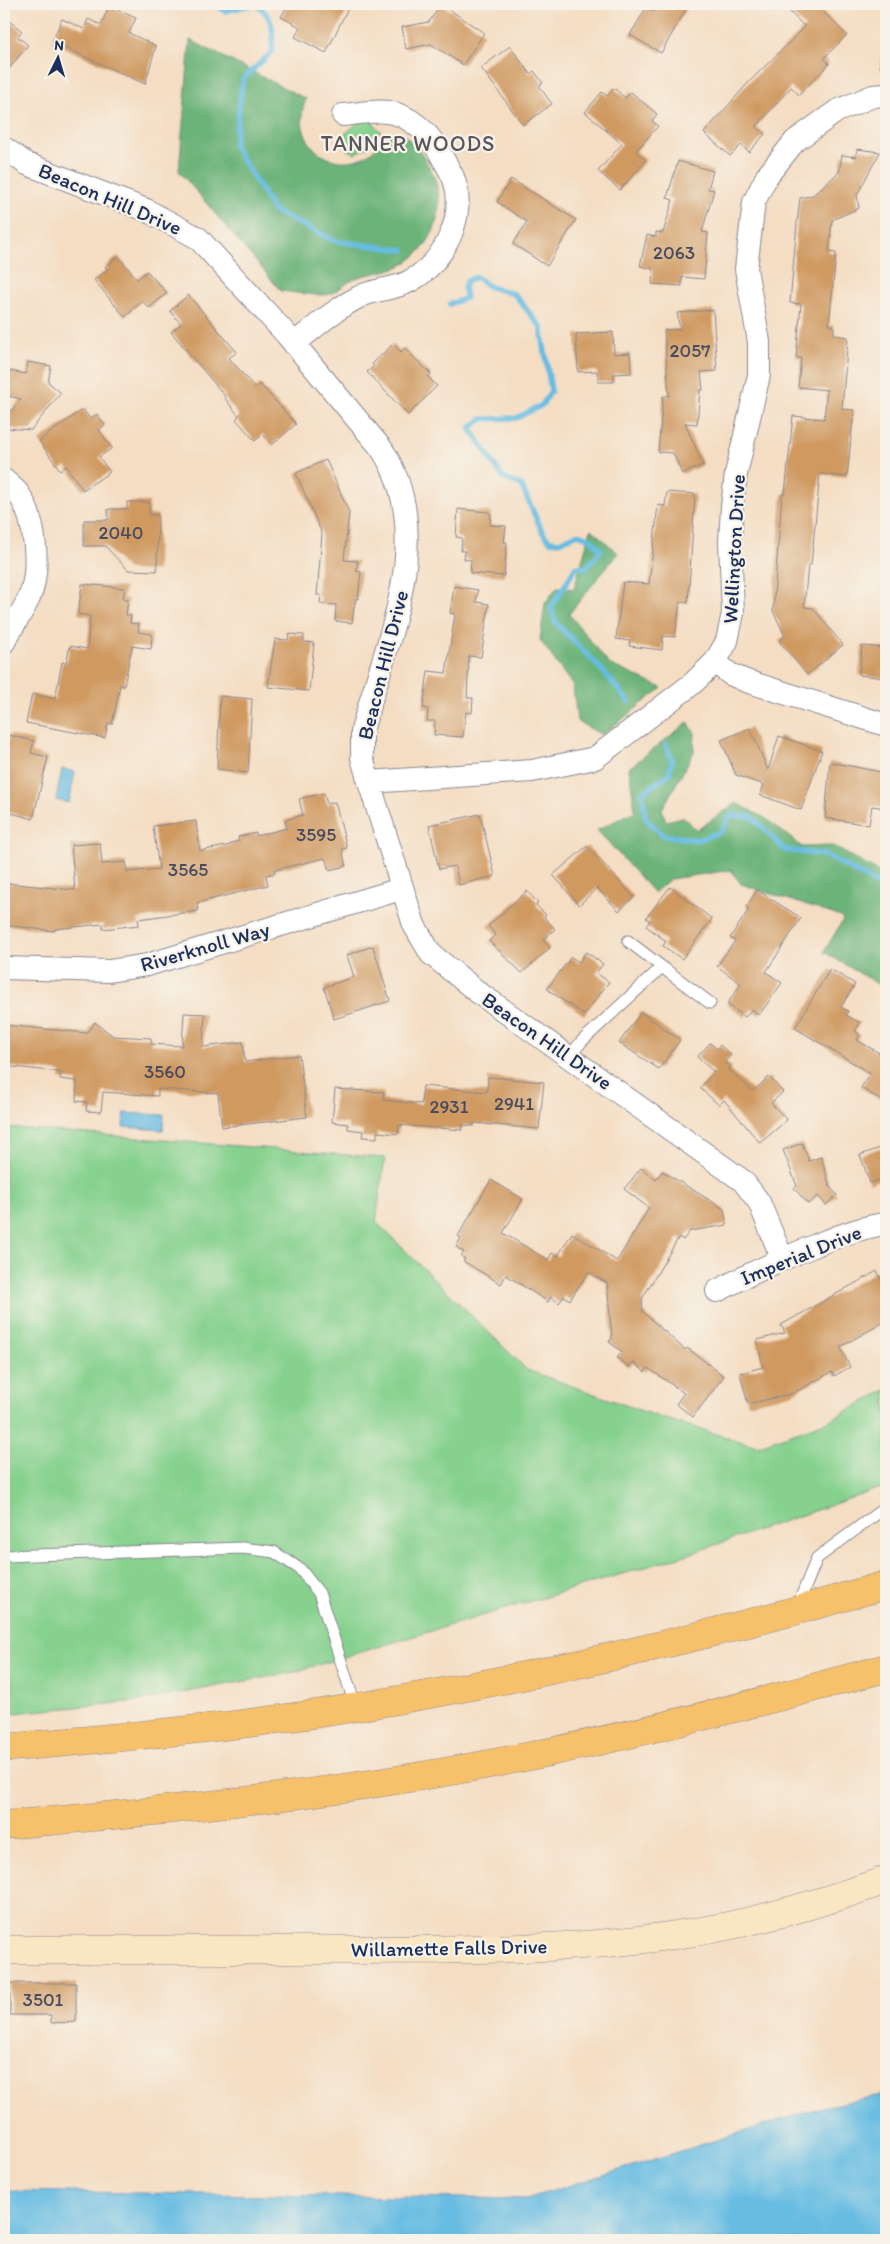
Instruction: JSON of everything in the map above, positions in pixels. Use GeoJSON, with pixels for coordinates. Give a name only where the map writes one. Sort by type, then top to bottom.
{"type":"FeatureCollection","features":[{"type":"Feature","properties":{"kind":"highway"},"geometry":{"type":"LineString","coordinates":[[4,1748],[134,1736],[356,1708],[541,1674],[796,1611],[886,1584]]}},
{"type":"Feature","properties":{"kind":"highway"},"geometry":{"type":"LineString","coordinates":[[4,1825],[250,1801],[543,1753],[759,1703],[886,1668]]}},
{"type":"Feature","properties":{"kind":"street","name":"Wellington Drive"},"geometry":{"type":"LineString","coordinates":[[369,782],[532,771],[595,758],[692,684],[715,662],[727,641],[733,613],[730,541],[732,507],[736,474],[759,375],[759,342],[746,269],[754,202],[767,176],[795,141],[837,111],[873,96],[886,95]]}},
{"type":"Feature","properties":{"kind":"street"},"geometry":{"type":"LineString","coordinates":[[294,344],[328,316],[360,296],[390,289],[417,276],[436,260],[446,247],[454,224],[456,210],[453,177],[435,144],[414,122],[388,112],[343,115]]}},
{"type":"Feature","properties":{"kind":"street","name":"Beacon Hill Drive"},"geometry":{"type":"LineString","coordinates":[[4,148],[27,164],[146,210],[198,238],[213,251],[294,344],[372,436],[387,457],[399,488],[406,520],[408,547],[404,579],[362,730],[362,758],[401,889],[414,925],[431,954],[478,992],[743,1181],[759,1202],[782,1258]]}},
{"type":"Feature","properties":{"kind":"street"},"geometry":{"type":"LineString","coordinates":[[4,480],[18,494],[26,510],[33,533],[35,561],[29,597],[4,642]]}},
{"type":"Feature","properties":{"kind":"street"},"geometry":{"type":"LineString","coordinates":[[715,662],[730,674],[746,681],[886,725]]}},
{"type":"Feature","properties":{"kind":"street","name":"Riverknoll Way"},"geometry":{"type":"LineString","coordinates":[[4,968],[109,971],[147,965],[401,889]]}},
{"type":"Feature","properties":{"kind":"street","name":"Imperial Drive"},"geometry":{"type":"LineString","coordinates":[[717,1291],[782,1258],[858,1229],[886,1224]]}},
{"type":"Feature","properties":{"kind":"street","name":"Willamette Falls Drive"},"geometry":{"type":"LineString","coordinates":[[4,1950],[474,1949],[609,1942],[681,1934],[733,1924],[821,1901],[886,1880]]}},
{"type":"Feature","properties":{"kind":"lane"},"geometry":{"type":"LineString","coordinates":[[886,59],[886,66]]}},
{"type":"Feature","properties":{"kind":"lane"},"geometry":{"type":"LineString","coordinates":[[628,942],[710,1003]]}},
{"type":"Feature","properties":{"kind":"lane"},"geometry":{"type":"LineString","coordinates":[[569,1057],[582,1041],[662,966]]}},
{"type":"Feature","properties":{"kind":"lane"},"geometry":{"type":"LineString","coordinates":[[796,1611],[817,1558],[886,1507]]}},
{"type":"Feature","properties":{"kind":"lane"},"geometry":{"type":"LineString","coordinates":[[4,1556],[243,1548],[274,1552],[300,1570],[319,1593],[356,1708]]}},
{"type":"Feature","properties":{"kind":"green space"},"geometry":{"type":"Polygon","coordinates":[[[190,40],[306,99],[302,118],[304,131],[311,145],[325,157],[343,161],[361,158],[370,153],[384,137],[392,133],[402,135],[412,142],[430,168],[439,196],[439,210],[436,223],[431,236],[423,248],[413,258],[400,266],[356,278],[330,294],[314,295],[281,291],[179,171],[190,40]]]}},
{"type":"Feature","properties":{"kind":"green space"},"geometry":{"type":"Polygon","coordinates":[[[367,115],[381,132],[369,146],[354,154],[353,150],[350,152],[339,139],[367,115]]]}},
{"type":"Feature","properties":{"kind":"green space"},"geometry":{"type":"Polygon","coordinates":[[[591,529],[618,553],[569,614],[609,664],[662,688],[602,735],[577,721],[573,686],[540,640],[545,603],[557,587],[574,589],[591,529]]]}},
{"type":"Feature","properties":{"kind":"green space"},"geometry":{"type":"Polygon","coordinates":[[[688,722],[695,733],[694,752],[662,809],[666,821],[683,817],[697,830],[736,803],[765,818],[802,847],[833,846],[882,874],[886,881],[886,989],[824,952],[843,920],[839,916],[741,884],[731,870],[670,879],[654,893],[597,830],[635,811],[629,768],[688,722]]]}},
{"type":"Feature","properties":{"kind":"green space"},"geometry":{"type":"Polygon","coordinates":[[[4,1127],[385,1158],[376,1222],[527,1370],[656,1416],[757,1446],[828,1421],[886,1390],[886,1486],[689,1554],[294,1672],[139,1701],[4,1714],[4,1127]]]}},
{"type":"Feature","properties":{"kind":"water"},"geometry":{"type":"Polygon","coordinates":[[[62,769],[75,772],[69,803],[56,800],[62,769]]]}},
{"type":"Feature","properties":{"kind":"water"},"geometry":{"type":"Polygon","coordinates":[[[124,1113],[164,1115],[163,1130],[123,1127],[124,1113]]]}},
{"type":"Feature","properties":{"kind":"water"},"geometry":{"type":"Polygon","coordinates":[[[886,2094],[886,2240],[4,2240],[4,2191],[526,2199],[823,2107],[886,2094]]]}},
{"type":"Feature","properties":{"kind":"building"},"geometry":{"type":"Polygon","coordinates":[[[288,4],[350,4],[326,53],[295,37],[300,27],[281,17],[288,4]]]}},
{"type":"Feature","properties":{"kind":"building"},"geometry":{"type":"Polygon","coordinates":[[[441,4],[484,33],[463,65],[431,44],[406,49],[402,27],[429,22],[441,4]]]}},
{"type":"Feature","properties":{"kind":"building"},"geometry":{"type":"Polygon","coordinates":[[[658,4],[689,4],[661,53],[630,35],[646,8],[654,12],[658,4]]]}},
{"type":"Feature","properties":{"kind":"building"},"geometry":{"type":"Polygon","coordinates":[[[782,4],[815,4],[847,35],[824,58],[829,64],[799,95],[791,87],[756,127],[765,134],[749,152],[741,145],[730,156],[704,133],[748,83],[805,27],[782,4]]]}},
{"type":"Feature","properties":{"kind":"building"},"geometry":{"type":"Polygon","coordinates":[[[109,6],[136,18],[129,33],[156,46],[145,84],[52,42],[62,19],[84,29],[88,19],[101,25],[109,6]]]}},
{"type":"Feature","properties":{"kind":"building"},"geometry":{"type":"Polygon","coordinates":[[[4,17],[22,31],[18,37],[28,45],[4,75],[4,17]]]}},
{"type":"Feature","properties":{"kind":"building"},"geometry":{"type":"Polygon","coordinates":[[[510,46],[530,74],[534,71],[543,83],[539,86],[552,104],[523,125],[481,68],[510,46]]]}},
{"type":"Feature","properties":{"kind":"building"},"geometry":{"type":"Polygon","coordinates":[[[614,88],[625,98],[631,92],[657,114],[652,121],[658,126],[636,151],[646,160],[620,190],[598,171],[622,144],[585,112],[602,92],[607,96],[614,88]]]}},
{"type":"Feature","properties":{"kind":"building"},"geometry":{"type":"Polygon","coordinates":[[[857,149],[880,152],[857,195],[859,208],[832,220],[829,252],[836,253],[829,325],[834,326],[834,335],[848,337],[842,409],[854,410],[847,477],[820,474],[811,565],[808,565],[804,607],[813,608],[843,645],[807,675],[779,641],[785,636],[773,611],[782,494],[785,494],[793,416],[824,419],[827,390],[798,387],[801,358],[796,358],[801,304],[790,303],[797,223],[800,198],[813,195],[839,172],[842,155],[856,157],[857,149]]]}},
{"type":"Feature","properties":{"kind":"building"},"geometry":{"type":"Polygon","coordinates":[[[678,161],[713,171],[708,189],[714,190],[702,232],[708,233],[704,279],[682,277],[682,286],[652,284],[653,269],[640,266],[647,235],[656,237],[656,232],[663,233],[673,200],[667,198],[678,161]]]}},
{"type":"Feature","properties":{"kind":"building"},"geometry":{"type":"Polygon","coordinates":[[[511,179],[576,220],[547,266],[513,244],[527,222],[497,202],[511,179]]]}},
{"type":"Feature","properties":{"kind":"building"},"geometry":{"type":"Polygon","coordinates":[[[118,256],[137,279],[147,271],[167,293],[149,308],[142,301],[125,317],[94,280],[108,269],[105,267],[118,256]]]}},
{"type":"Feature","properties":{"kind":"building"},"geometry":{"type":"Polygon","coordinates":[[[188,295],[237,352],[229,358],[255,388],[260,384],[296,424],[272,445],[263,434],[255,441],[236,419],[239,416],[225,396],[171,332],[181,324],[170,311],[188,295]]]}},
{"type":"Feature","properties":{"kind":"building"},"geometry":{"type":"Polygon","coordinates":[[[713,310],[717,371],[701,372],[703,390],[700,390],[697,424],[685,423],[703,465],[682,474],[673,453],[658,452],[663,396],[669,396],[664,330],[680,329],[677,313],[713,310]]]}},
{"type":"Feature","properties":{"kind":"building"},"geometry":{"type":"Polygon","coordinates":[[[613,332],[614,354],[630,353],[631,373],[614,374],[614,382],[598,382],[597,371],[578,372],[576,334],[613,332]]]}},
{"type":"Feature","properties":{"kind":"building"},"geometry":{"type":"Polygon","coordinates":[[[393,344],[401,352],[404,348],[431,374],[428,377],[437,386],[408,415],[367,372],[374,366],[372,364],[393,344]]]}},
{"type":"Feature","properties":{"kind":"building"},"geometry":{"type":"Polygon","coordinates":[[[28,362],[51,366],[48,382],[61,393],[31,430],[6,428],[7,416],[21,399],[4,395],[4,370],[26,374],[28,362]]]}},
{"type":"Feature","properties":{"kind":"building"},"geometry":{"type":"Polygon","coordinates":[[[83,409],[90,419],[97,414],[105,425],[99,430],[112,448],[99,457],[110,472],[83,490],[66,466],[60,470],[39,441],[83,409]]]}},
{"type":"Feature","properties":{"kind":"building"},"geometry":{"type":"Polygon","coordinates":[[[326,460],[349,512],[344,560],[358,561],[356,571],[361,572],[358,599],[356,598],[352,623],[335,621],[336,605],[320,604],[321,595],[317,595],[322,534],[296,473],[326,460]]]}},
{"type":"Feature","properties":{"kind":"building"},"geometry":{"type":"Polygon","coordinates":[[[667,492],[695,494],[688,603],[680,602],[675,637],[663,636],[662,650],[629,646],[630,641],[616,639],[623,582],[649,584],[658,505],[665,506],[667,492]]]}},
{"type":"Feature","properties":{"kind":"building"},"geometry":{"type":"Polygon","coordinates":[[[127,502],[149,502],[149,515],[158,515],[157,571],[128,570],[105,546],[84,546],[84,520],[108,520],[108,509],[127,509],[127,502]]]}},
{"type":"Feature","properties":{"kind":"building"},"geometry":{"type":"Polygon","coordinates":[[[458,509],[488,512],[491,514],[490,525],[506,526],[504,542],[507,542],[504,576],[470,573],[471,560],[464,559],[465,551],[461,551],[462,538],[456,537],[458,509]]]}},
{"type":"Feature","properties":{"kind":"building"},"geometry":{"type":"Polygon","coordinates":[[[82,584],[125,588],[123,598],[128,599],[126,615],[131,615],[130,623],[139,624],[138,632],[152,634],[151,649],[132,646],[124,686],[120,685],[112,724],[108,723],[105,738],[26,723],[32,694],[55,699],[62,662],[66,663],[70,646],[87,649],[90,616],[78,614],[82,584]]]}},
{"type":"Feature","properties":{"kind":"building"},"geometry":{"type":"Polygon","coordinates":[[[454,586],[478,590],[476,602],[489,604],[481,657],[469,656],[467,698],[473,698],[472,713],[466,712],[463,737],[434,735],[435,721],[427,721],[428,709],[423,708],[428,671],[446,673],[455,614],[450,613],[454,586]]]}},
{"type":"Feature","properties":{"kind":"building"},"geometry":{"type":"Polygon","coordinates":[[[289,634],[304,635],[304,642],[314,643],[309,691],[268,687],[275,639],[288,640],[289,634]]]}},
{"type":"Feature","properties":{"kind":"building"},"geometry":{"type":"Polygon","coordinates":[[[862,646],[886,648],[886,678],[859,675],[862,646]]]}},
{"type":"Feature","properties":{"kind":"building"},"geometry":{"type":"Polygon","coordinates":[[[220,696],[252,699],[248,773],[217,769],[220,696]]]}},
{"type":"Feature","properties":{"kind":"building"},"geometry":{"type":"Polygon","coordinates":[[[750,728],[768,770],[779,736],[822,751],[801,810],[760,795],[764,785],[736,775],[721,740],[750,728]]]}},
{"type":"Feature","properties":{"kind":"building"},"geometry":{"type":"Polygon","coordinates":[[[9,735],[34,741],[31,753],[48,757],[33,819],[4,811],[4,756],[9,735]]]}},
{"type":"Feature","properties":{"kind":"building"},"geometry":{"type":"Polygon","coordinates":[[[830,762],[886,773],[886,808],[872,806],[869,825],[825,818],[830,762]]]}},
{"type":"Feature","properties":{"kind":"building"},"geometry":{"type":"Polygon","coordinates":[[[324,793],[327,804],[335,802],[347,848],[342,849],[346,866],[329,870],[325,858],[274,870],[275,873],[266,875],[268,885],[197,903],[198,911],[138,919],[139,925],[103,929],[103,924],[55,929],[54,931],[4,925],[6,883],[75,890],[71,845],[100,843],[102,864],[126,862],[127,872],[159,869],[153,826],[196,821],[200,851],[231,845],[231,843],[239,841],[238,837],[256,833],[256,836],[287,828],[285,820],[303,815],[299,799],[324,793]]]}},
{"type":"Feature","properties":{"kind":"building"},"geometry":{"type":"Polygon","coordinates":[[[480,814],[495,876],[459,885],[455,866],[439,869],[429,825],[480,814]]]}},
{"type":"Feature","properties":{"kind":"building"},"geometry":{"type":"Polygon","coordinates":[[[587,846],[634,897],[619,911],[597,888],[579,905],[553,875],[587,846]]]}},
{"type":"Feature","properties":{"kind":"building"},"geometry":{"type":"Polygon","coordinates":[[[670,887],[712,919],[682,959],[663,946],[666,941],[646,926],[650,921],[646,918],[670,887]]]}},
{"type":"Feature","properties":{"kind":"building"},"geometry":{"type":"Polygon","coordinates":[[[757,890],[801,918],[766,972],[782,983],[759,1015],[752,1009],[745,1017],[727,1004],[741,984],[717,966],[735,941],[730,938],[749,909],[746,907],[757,890]]]}},
{"type":"Feature","properties":{"kind":"building"},"geometry":{"type":"Polygon","coordinates":[[[527,891],[538,903],[536,905],[546,915],[544,917],[555,929],[543,940],[550,948],[522,973],[489,941],[496,935],[488,926],[527,891]]]}},
{"type":"Feature","properties":{"kind":"building"},"geometry":{"type":"Polygon","coordinates":[[[373,946],[390,1001],[334,1019],[324,987],[354,977],[347,955],[373,946]]]}},
{"type":"Feature","properties":{"kind":"building"},"geometry":{"type":"Polygon","coordinates":[[[586,952],[603,964],[596,973],[609,982],[584,1015],[547,989],[571,957],[579,962],[586,952]]]}},
{"type":"Feature","properties":{"kind":"building"},"geometry":{"type":"Polygon","coordinates":[[[830,969],[855,984],[841,1007],[848,1011],[846,1015],[860,1023],[855,1031],[860,1035],[857,1040],[886,1057],[886,1103],[861,1088],[870,1073],[795,1028],[830,969]]]}},
{"type":"Feature","properties":{"kind":"building"},"geometry":{"type":"Polygon","coordinates":[[[641,1012],[680,1040],[659,1069],[619,1043],[641,1012]]]}},
{"type":"Feature","properties":{"kind":"building"},"geometry":{"type":"Polygon","coordinates":[[[184,1013],[205,1014],[203,1047],[243,1042],[245,1062],[299,1055],[307,1117],[222,1127],[218,1093],[158,1089],[158,1096],[103,1092],[101,1112],[86,1111],[87,1102],[76,1101],[77,1081],[60,1079],[61,1072],[4,1066],[4,1025],[87,1033],[95,1022],[113,1036],[151,1038],[151,1044],[182,1046],[184,1013]]]}},
{"type":"Feature","properties":{"kind":"building"},"geometry":{"type":"Polygon","coordinates":[[[710,1043],[717,1049],[720,1045],[731,1055],[725,1062],[731,1067],[729,1070],[753,1091],[769,1077],[783,1092],[771,1103],[787,1120],[760,1143],[724,1100],[719,1105],[700,1088],[714,1072],[697,1057],[710,1043]]]}},
{"type":"Feature","properties":{"kind":"building"},"geometry":{"type":"Polygon","coordinates":[[[488,1077],[544,1082],[539,1129],[474,1123],[474,1126],[463,1125],[462,1130],[399,1125],[398,1134],[377,1132],[377,1138],[362,1137],[363,1131],[348,1129],[348,1124],[332,1122],[335,1089],[384,1092],[383,1100],[421,1104],[423,1086],[487,1092],[488,1077]]]}},
{"type":"Feature","properties":{"kind":"building"},"geometry":{"type":"Polygon","coordinates":[[[802,1143],[809,1161],[821,1157],[830,1187],[837,1195],[826,1205],[818,1196],[808,1204],[794,1188],[797,1186],[783,1150],[802,1143]]]}},
{"type":"Feature","properties":{"kind":"building"},"geometry":{"type":"Polygon","coordinates":[[[886,1146],[886,1178],[870,1183],[860,1155],[886,1146]]]}},
{"type":"Feature","properties":{"kind":"building"},"geometry":{"type":"Polygon","coordinates":[[[641,1168],[656,1180],[662,1171],[724,1209],[727,1225],[690,1231],[683,1240],[679,1237],[642,1299],[643,1312],[685,1350],[687,1348],[724,1376],[693,1417],[676,1404],[684,1393],[648,1368],[645,1372],[633,1362],[629,1367],[617,1358],[622,1352],[609,1342],[612,1338],[607,1283],[588,1272],[570,1300],[564,1296],[559,1303],[551,1297],[548,1302],[506,1275],[501,1284],[463,1261],[465,1259],[461,1256],[464,1252],[456,1247],[461,1238],[458,1236],[491,1180],[523,1199],[503,1233],[548,1260],[552,1253],[558,1256],[572,1233],[617,1261],[649,1208],[624,1189],[641,1168]]]}},
{"type":"Feature","properties":{"kind":"building"},"geometry":{"type":"Polygon","coordinates":[[[877,1271],[886,1289],[886,1321],[840,1347],[850,1367],[834,1376],[832,1372],[791,1394],[748,1404],[740,1373],[763,1367],[757,1340],[785,1333],[781,1325],[877,1271]]]}},
{"type":"Feature","properties":{"kind":"building"},"geometry":{"type":"Polygon","coordinates":[[[10,1983],[76,1983],[76,2022],[51,2023],[51,2015],[10,2015],[10,1983]]]}},
{"type":"Feature","properties":{"kind":"waterway"},"geometry":{"type":"LineString","coordinates":[[216,4],[224,11],[256,4],[270,19],[273,31],[272,52],[243,79],[234,146],[274,211],[335,241],[404,250]]}},
{"type":"Feature","properties":{"kind":"waterway"},"geometry":{"type":"LineString","coordinates":[[450,304],[466,298],[464,287],[467,281],[476,277],[490,287],[514,294],[541,327],[551,391],[542,405],[517,418],[482,419],[470,428],[503,478],[521,485],[543,533],[550,541],[559,542],[578,534],[591,539],[601,550],[586,568],[576,567],[551,608],[556,623],[603,671],[629,702]]}},
{"type":"Feature","properties":{"kind":"waterway"},"geometry":{"type":"LineString","coordinates":[[666,745],[672,760],[669,774],[642,793],[646,819],[663,835],[698,840],[720,832],[731,815],[752,817],[785,850],[825,855],[886,889]]}},
{"type":"Feature","properties":{"kind":"district","name":"TANNER WOODS"},"geometry":{"type":"Point","coordinates":[408,143]}}]}
